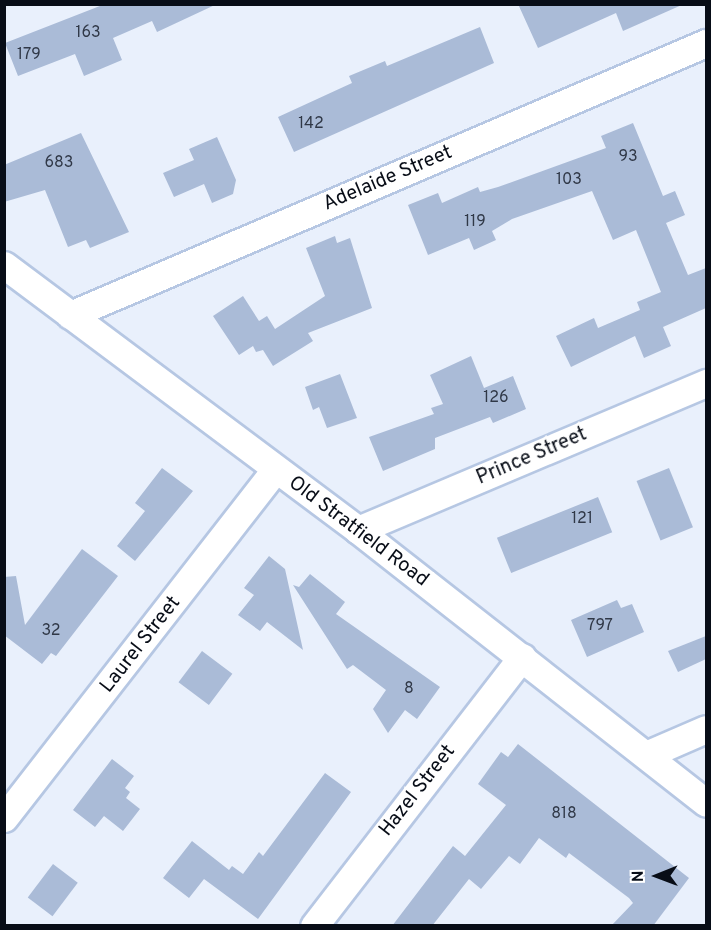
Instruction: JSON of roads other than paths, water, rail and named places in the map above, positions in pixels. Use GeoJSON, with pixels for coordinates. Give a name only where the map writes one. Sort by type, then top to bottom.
{"type":"FeatureCollection","features":[{"type":"Feature","properties":{"kind":"street","name":"Adelaide Street"},"geometry":{"type":"LineString","coordinates":[[70,315],[706,43]]}},
{"type":"Feature","properties":{"kind":"street","name":"Old Stratfield Road"},"geometry":{"type":"LineString","coordinates":[[4,266],[358,530],[706,804]]}},
{"type":"Feature","properties":{"kind":"street","name":"Prince Street"},"geometry":{"type":"LineString","coordinates":[[358,530],[706,383]]}},
{"type":"Feature","properties":{"kind":"street","name":"Laurel Street"},"geometry":{"type":"LineString","coordinates":[[4,818],[275,470]]}},
{"type":"Feature","properties":{"kind":"street","name":"Hazel Street"},"geometry":{"type":"LineString","coordinates":[[314,926],[522,657]]}},
{"type":"Feature","properties":{"kind":"street"},"geometry":{"type":"LineString","coordinates":[[646,755],[706,729]]}}]}
